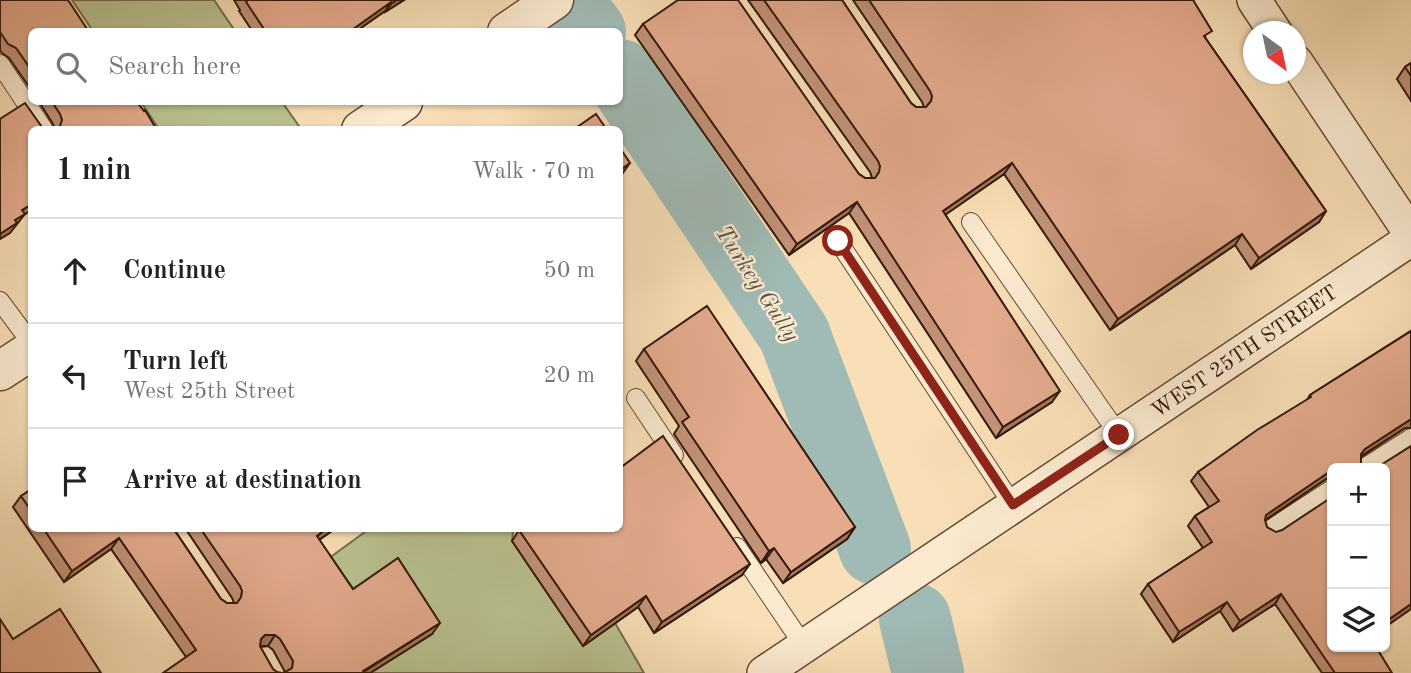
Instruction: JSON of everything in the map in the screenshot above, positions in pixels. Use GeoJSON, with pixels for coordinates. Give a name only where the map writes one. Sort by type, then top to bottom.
{"type":"FeatureCollection","features":[{"type":"Feature","properties":{"kind":"street"},"geometry":{"type":"LineString","coordinates":[[513,28],[554,0]]}},
{"type":"Feature","properties":{"kind":"street"},"geometry":{"type":"LineString","coordinates":[[1254,0],[1268,21]]}},
{"type":"Feature","properties":{"kind":"street"},"geometry":{"type":"LineString","coordinates":[[1306,77],[1411,237]]}},
{"type":"Feature","properties":{"kind":"street"},"geometry":{"type":"LineString","coordinates":[[367,126],[398,105]]}},
{"type":"Feature","properties":{"kind":"street","name":"WEST 25TH STREET"},"geometry":{"type":"LineString","coordinates":[[764,673],[1411,237]]}},
{"type":"Feature","properties":{"kind":"street"},"geometry":{"type":"LineString","coordinates":[[0,371],[28,353]]}},
{"type":"Feature","properties":{"kind":"lane"},"geometry":{"type":"LineString","coordinates":[[0,64],[41,126]]}},
{"type":"Feature","properties":{"kind":"lane"},"geometry":{"type":"LineString","coordinates":[[971,222],[1119,435]]}},
{"type":"Feature","properties":{"kind":"lane"},"geometry":{"type":"LineString","coordinates":[[838,241],[1013,505]]}},
{"type":"Feature","properties":{"kind":"lane"},"geometry":{"type":"LineString","coordinates":[[0,302],[28,339]]}},
{"type":"Feature","properties":{"kind":"lane"},"geometry":{"type":"LineString","coordinates":[[636,398],[682,466]]}},
{"type":"Feature","properties":{"kind":"lane"},"geometry":{"type":"LineString","coordinates":[[1372,463],[1411,438]]}},
{"type":"Feature","properties":{"kind":"lane"},"geometry":{"type":"LineString","coordinates":[[1269,530],[1327,492]]}},
{"type":"Feature","properties":{"kind":"lane"},"geometry":{"type":"LineString","coordinates":[[728,534],[804,646]]}},
{"type":"Feature","properties":{"kind":"green space"},"geometry":{"type":"Polygon","coordinates":[[[72,0],[214,0],[233,28],[91,28],[72,0]]]}},
{"type":"Feature","properties":{"kind":"green space"},"geometry":{"type":"Polygon","coordinates":[[[143,105],[284,105],[299,126],[157,126],[143,105]]]}},
{"type":"Feature","properties":{"kind":"green space"},"geometry":{"type":"Polygon","coordinates":[[[365,532],[513,532],[512,541],[583,645],[615,623],[644,673],[367,673],[321,564],[365,532]]]}},
{"type":"Feature","properties":{"kind":"building"},"geometry":{"type":"Polygon","coordinates":[[[0,0],[68,0],[86,28],[28,28],[28,65],[0,32],[0,0]]]}},
{"type":"Feature","properties":{"kind":"building"},"geometry":{"type":"Polygon","coordinates":[[[397,0],[355,28],[263,28],[247,1],[397,0]]]}},
{"type":"Feature","properties":{"kind":"building"},"geometry":{"type":"Polygon","coordinates":[[[678,0],[738,0],[859,174],[865,178],[875,178],[879,172],[878,161],[764,0],[842,0],[911,103],[916,107],[926,107],[931,101],[930,91],[869,0],[1193,0],[1212,31],[1204,36],[1326,211],[1259,258],[1242,234],[1118,319],[1012,163],[943,211],[1060,391],[1003,427],[857,202],[797,244],[643,24],[678,0]]]}},
{"type":"Feature","properties":{"kind":"building"},"geometry":{"type":"Polygon","coordinates":[[[1411,63],[1411,76],[1405,67],[1411,63]]]}},
{"type":"Feature","properties":{"kind":"building"},"geometry":{"type":"Polygon","coordinates":[[[25,103],[41,126],[28,126],[28,206],[22,210],[25,214],[15,220],[17,223],[0,234],[0,119],[25,103]]]}},
{"type":"Feature","properties":{"kind":"building"},"geometry":{"type":"Polygon","coordinates":[[[54,105],[139,105],[155,126],[60,126],[60,114],[54,105]]]}},
{"type":"Feature","properties":{"kind":"building"},"geometry":{"type":"Polygon","coordinates":[[[596,114],[604,126],[579,126],[596,114]]]}},
{"type":"Feature","properties":{"kind":"building"},"geometry":{"type":"Polygon","coordinates":[[[623,152],[630,163],[623,168],[623,152]]]}},
{"type":"Feature","properties":{"kind":"building"},"geometry":{"type":"Polygon","coordinates":[[[707,306],[855,527],[791,572],[774,548],[769,551],[682,422],[689,417],[644,349],[707,306]]]}},
{"type":"Feature","properties":{"kind":"building"},"geometry":{"type":"Polygon","coordinates":[[[1411,331],[1411,419],[1365,449],[1361,454],[1361,463],[1327,463],[1327,473],[1266,515],[1265,520],[1267,527],[1276,532],[1327,500],[1327,652],[1379,652],[1392,673],[1335,673],[1281,594],[1240,621],[1227,602],[1179,632],[1148,584],[1212,542],[1195,516],[1219,501],[1198,472],[1257,430],[1311,397],[1310,395],[1411,331]]]}},
{"type":"Feature","properties":{"kind":"building"},"geometry":{"type":"Polygon","coordinates":[[[663,436],[750,564],[662,622],[646,596],[591,635],[520,532],[623,532],[623,466],[663,436]]]}},
{"type":"Feature","properties":{"kind":"building"},"geometry":{"type":"Polygon","coordinates":[[[1411,446],[1411,604],[1390,619],[1390,463],[1384,463],[1411,446]]]}},
{"type":"Feature","properties":{"kind":"building"},"geometry":{"type":"Polygon","coordinates":[[[28,492],[28,506],[21,496],[28,492]]]}},
{"type":"Feature","properties":{"kind":"building"},"geometry":{"type":"Polygon","coordinates":[[[46,532],[176,532],[221,599],[227,603],[237,603],[241,597],[240,586],[203,532],[322,532],[317,536],[353,589],[398,558],[440,623],[363,671],[364,673],[283,673],[292,668],[293,661],[280,639],[275,635],[265,635],[260,646],[273,669],[282,673],[163,673],[196,650],[119,538],[72,571],[46,532]]]}},
{"type":"Feature","properties":{"kind":"building"},"geometry":{"type":"Polygon","coordinates":[[[60,609],[101,673],[0,673],[0,619],[13,639],[60,609]]]}},
{"type":"Feature","properties":{"kind":"waterway","name":"Turkey Gully"},"geometry":{"type":"LineString","coordinates":[[584,24],[587,28]]}},
{"type":"Feature","properties":{"kind":"waterway","name":"Turkey Gully"},"geometry":{"type":"LineString","coordinates":[[623,79],[794,334],[875,549]]}},
{"type":"Feature","properties":{"kind":"waterway","name":"Turkey Gully"},"geometry":{"type":"LineString","coordinates":[[915,619],[928,673]]}},
{"type":"Feature","properties":{"kind":"route"},"geometry":{"type":"LineString","coordinates":[[838,241],[1013,505],[1119,435]]}}]}
